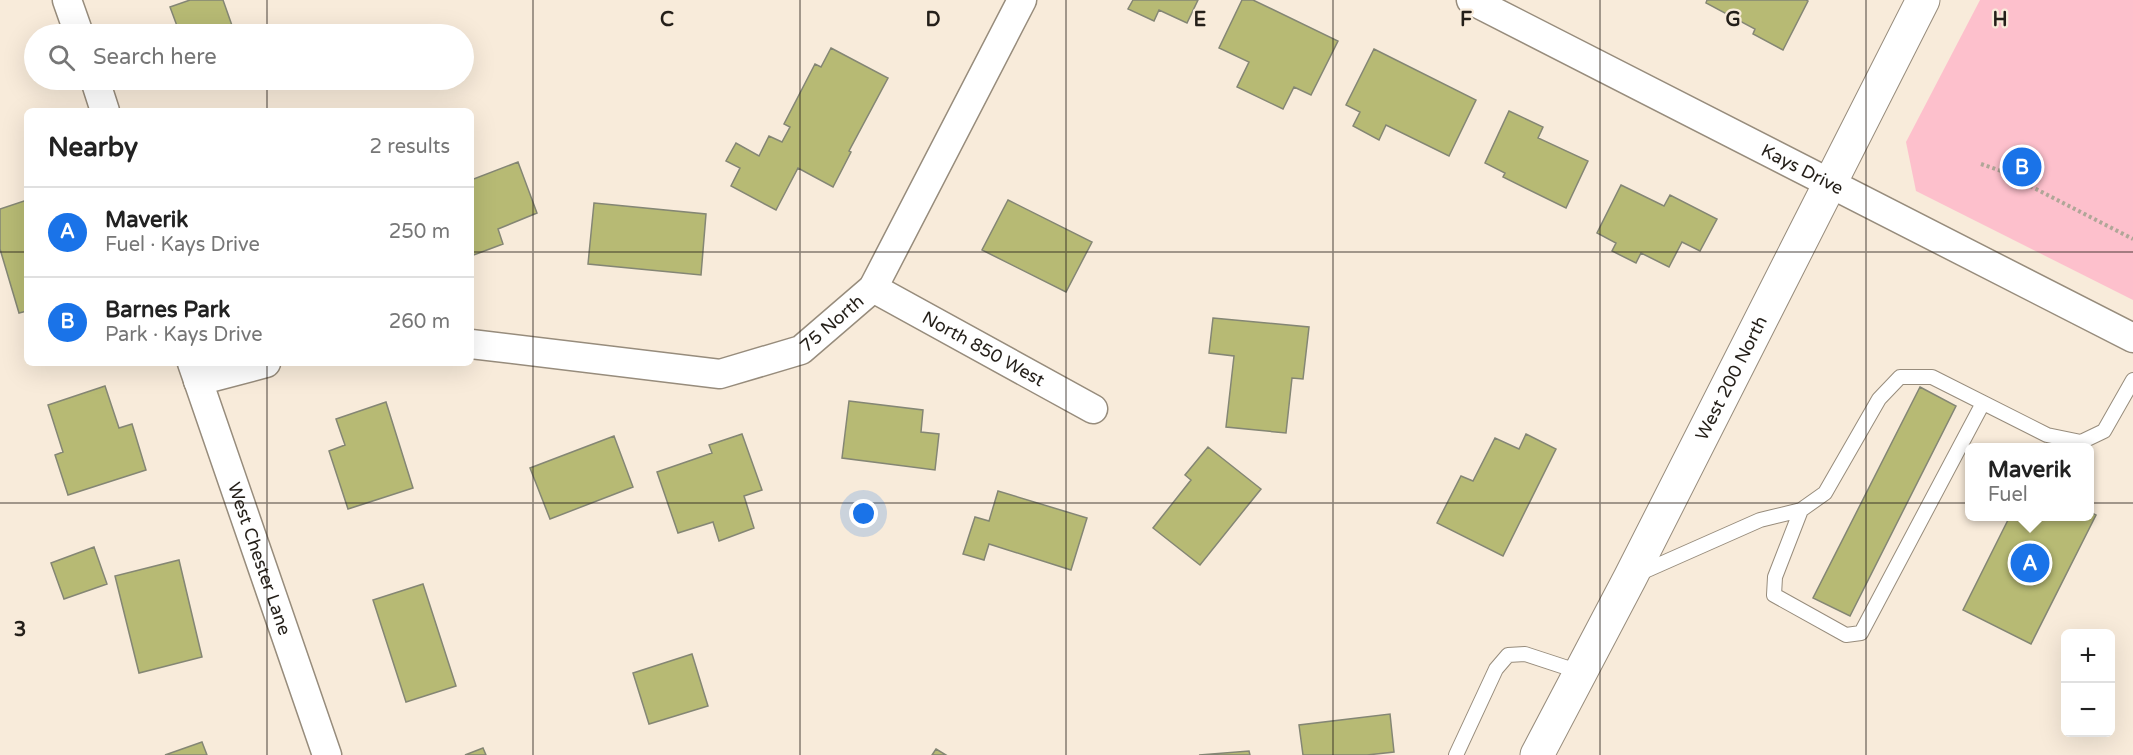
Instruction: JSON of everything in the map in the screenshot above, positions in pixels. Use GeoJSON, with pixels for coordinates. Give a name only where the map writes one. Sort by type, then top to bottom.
{"type":"FeatureCollection","features":[{"type":"Feature","properties":{"kind":"main road","name":"West 200 North"},"geometry":{"type":"LineString","coordinates":[[1538,755],[1923,0]]}},
{"type":"Feature","properties":{"kind":"street"},"geometry":{"type":"LineString","coordinates":[[67,0],[75,24]]}},
{"type":"Feature","properties":{"kind":"street","name":"75 North"},"geometry":{"type":"LineString","coordinates":[[474,344],[720,374],[801,350],[873,288],[1022,0]]}},
{"type":"Feature","properties":{"kind":"street","name":"Kays Drive"},"geometry":{"type":"LineString","coordinates":[[1471,0],[2133,338]]}},
{"type":"Feature","properties":{"kind":"street"},"geometry":{"type":"LineString","coordinates":[[98,90],[104,108]]}},
{"type":"Feature","properties":{"kind":"street","name":"North 850 West"},"geometry":{"type":"LineString","coordinates":[[873,288],[1093,410]]}},
{"type":"Feature","properties":{"kind":"street"},"geometry":{"type":"LineString","coordinates":[[195,372],[242,366]]}},
{"type":"Feature","properties":{"kind":"street","name":"West Chester Lane"},"geometry":{"type":"LineString","coordinates":[[195,372],[327,755]]}},
{"type":"Feature","properties":{"kind":"lane"},"geometry":{"type":"LineString","coordinates":[[1630,578],[1760,520],[1801,510],[1825,494],[1879,399],[1900,376],[1932,376],[2047,435],[2081,442],[2104,431],[2133,380]]}},
{"type":"Feature","properties":{"kind":"lane"},"geometry":{"type":"LineString","coordinates":[[1801,510],[1774,577],[1774,595],[1846,635],[1861,633],[1983,403]]}},
{"type":"Feature","properties":{"kind":"lane"},"geometry":{"type":"LineString","coordinates":[[1456,755],[1496,669],[1508,655],[1525,654],[1580,672]]}},
{"type":"Feature","properties":{"kind":"path"},"geometry":{"type":"LineString","coordinates":[[1981,164],[2001,171],[2133,239]]}},
{"type":"Feature","properties":{"kind":"shaded area"},"geometry":{"type":"Polygon","coordinates":[[[1980,0],[2133,0],[2133,300],[1916,191],[1906,142],[1980,0]]]}},
{"type":"Feature","properties":{"kind":"building"},"geometry":{"type":"Polygon","coordinates":[[[190,0],[223,0],[231,24],[176,24],[170,7],[190,0]]]}},
{"type":"Feature","properties":{"kind":"building"},"geometry":{"type":"Polygon","coordinates":[[[1133,0],[1198,0],[1187,23],[1159,10],[1154,21],[1128,9],[1133,0]]]}},
{"type":"Feature","properties":{"kind":"building"},"geometry":{"type":"Polygon","coordinates":[[[1242,0],[1253,0],[1338,41],[1311,95],[1294,87],[1283,109],[1237,87],[1249,62],[1219,48],[1242,0]]]}},
{"type":"Feature","properties":{"kind":"building"},"geometry":{"type":"Polygon","coordinates":[[[1707,0],[1808,1],[1783,50],[1753,34],[1755,29],[1706,3],[1707,0]]]}},
{"type":"Feature","properties":{"kind":"building"},"geometry":{"type":"Polygon","coordinates":[[[831,48],[888,78],[849,151],[851,152],[833,187],[798,168],[776,210],[731,186],[740,168],[726,161],[736,143],[759,156],[769,136],[782,142],[790,127],[784,124],[815,64],[821,67],[831,48]]]}},
{"type":"Feature","properties":{"kind":"building"},"geometry":{"type":"Polygon","coordinates":[[[1374,49],[1476,100],[1449,156],[1386,125],[1379,140],[1353,126],[1360,112],[1346,105],[1374,49]]]}},
{"type":"Feature","properties":{"kind":"building"},"geometry":{"type":"Polygon","coordinates":[[[1509,111],[1543,127],[1538,138],[1588,161],[1566,208],[1503,177],[1505,173],[1485,163],[1509,111]]]}},
{"type":"Feature","properties":{"kind":"building"},"geometry":{"type":"Polygon","coordinates":[[[518,162],[537,213],[498,229],[503,244],[474,255],[474,179],[518,162]]]}},
{"type":"Feature","properties":{"kind":"building"},"geometry":{"type":"Polygon","coordinates":[[[1621,185],[1664,206],[1670,195],[1717,219],[1700,251],[1682,242],[1669,267],[1641,253],[1636,263],[1612,251],[1616,243],[1597,233],[1621,185]]]}},
{"type":"Feature","properties":{"kind":"building"},"geometry":{"type":"Polygon","coordinates":[[[1008,200],[1092,242],[1066,292],[982,250],[1008,200]]]}},
{"type":"Feature","properties":{"kind":"building"},"geometry":{"type":"Polygon","coordinates":[[[24,201],[24,312],[19,313],[0,249],[0,209],[24,201]]]}},
{"type":"Feature","properties":{"kind":"building"},"geometry":{"type":"Polygon","coordinates":[[[594,203],[706,214],[701,275],[588,264],[594,203]]]}},
{"type":"Feature","properties":{"kind":"building"},"geometry":{"type":"Polygon","coordinates":[[[1213,318],[1309,327],[1303,379],[1292,378],[1286,433],[1226,427],[1234,356],[1209,353],[1213,318]]]}},
{"type":"Feature","properties":{"kind":"building"},"geometry":{"type":"Polygon","coordinates":[[[105,386],[119,428],[132,424],[146,470],[68,495],[55,455],[63,452],[48,405],[105,386]]]}},
{"type":"Feature","properties":{"kind":"building"},"geometry":{"type":"Polygon","coordinates":[[[1920,387],[1956,406],[1850,616],[1813,598],[1920,387]]]}},
{"type":"Feature","properties":{"kind":"building"},"geometry":{"type":"Polygon","coordinates":[[[849,401],[923,410],[921,432],[939,434],[935,470],[842,458],[849,401]]]}},
{"type":"Feature","properties":{"kind":"building"},"geometry":{"type":"Polygon","coordinates":[[[386,402],[413,488],[348,509],[329,451],[345,445],[336,419],[386,402]]]}},
{"type":"Feature","properties":{"kind":"building"},"geometry":{"type":"Polygon","coordinates":[[[742,434],[762,490],[744,496],[754,528],[719,541],[713,522],[678,533],[657,472],[712,453],[709,445],[742,434]]]}},
{"type":"Feature","properties":{"kind":"building"},"geometry":{"type":"Polygon","coordinates":[[[1526,434],[1556,449],[1503,556],[1437,523],[1461,476],[1473,481],[1495,438],[1519,449],[1526,434]]]}},
{"type":"Feature","properties":{"kind":"building"},"geometry":{"type":"Polygon","coordinates":[[[614,436],[633,487],[550,519],[530,468],[614,436]]]}},
{"type":"Feature","properties":{"kind":"building"},"geometry":{"type":"Polygon","coordinates":[[[1208,447],[1261,489],[1200,565],[1153,528],[1191,480],[1185,475],[1208,447]]]}},
{"type":"Feature","properties":{"kind":"building"},"geometry":{"type":"Polygon","coordinates":[[[998,491],[1087,518],[1071,570],[989,544],[984,560],[963,554],[975,517],[989,521],[998,491]]]}},
{"type":"Feature","properties":{"kind":"building"},"geometry":{"type":"Polygon","coordinates":[[[2008,521],[2093,521],[2031,644],[1963,610],[2008,521]]]}},
{"type":"Feature","properties":{"kind":"building"},"geometry":{"type":"Polygon","coordinates":[[[94,547],[107,584],[64,599],[51,563],[94,547]]]}},
{"type":"Feature","properties":{"kind":"building"},"geometry":{"type":"Polygon","coordinates":[[[179,560],[202,657],[139,673],[115,576],[179,560]]]}},
{"type":"Feature","properties":{"kind":"building"},"geometry":{"type":"Polygon","coordinates":[[[423,584],[456,686],[406,702],[373,600],[423,584]]]}},
{"type":"Feature","properties":{"kind":"building"},"geometry":{"type":"Polygon","coordinates":[[[692,654],[708,706],[649,724],[633,673],[692,654]]]}},
{"type":"Feature","properties":{"kind":"building"},"geometry":{"type":"Polygon","coordinates":[[[1390,714],[1394,752],[1367,755],[1303,755],[1299,725],[1390,714]]]}},
{"type":"Feature","properties":{"kind":"building"},"geometry":{"type":"Polygon","coordinates":[[[202,742],[207,755],[165,755],[202,742]]]}},
{"type":"Feature","properties":{"kind":"building"},"geometry":{"type":"Polygon","coordinates":[[[483,748],[486,755],[465,755],[483,748]]]}},
{"type":"Feature","properties":{"kind":"building"},"geometry":{"type":"Polygon","coordinates":[[[936,749],[946,755],[932,755],[936,749]]]}},
{"type":"Feature","properties":{"kind":"building"},"geometry":{"type":"Polygon","coordinates":[[[1249,751],[1250,755],[1199,755],[1249,751]]]}},
{"type":"Feature","properties":{"kind":"place","name":"Barnes Park"},"geometry":{"type":"Point","coordinates":[2022,167]}},
{"type":"Feature","properties":{"kind":"place","name":"Maverik"},"geometry":{"type":"Point","coordinates":[2030,563]}}]}
